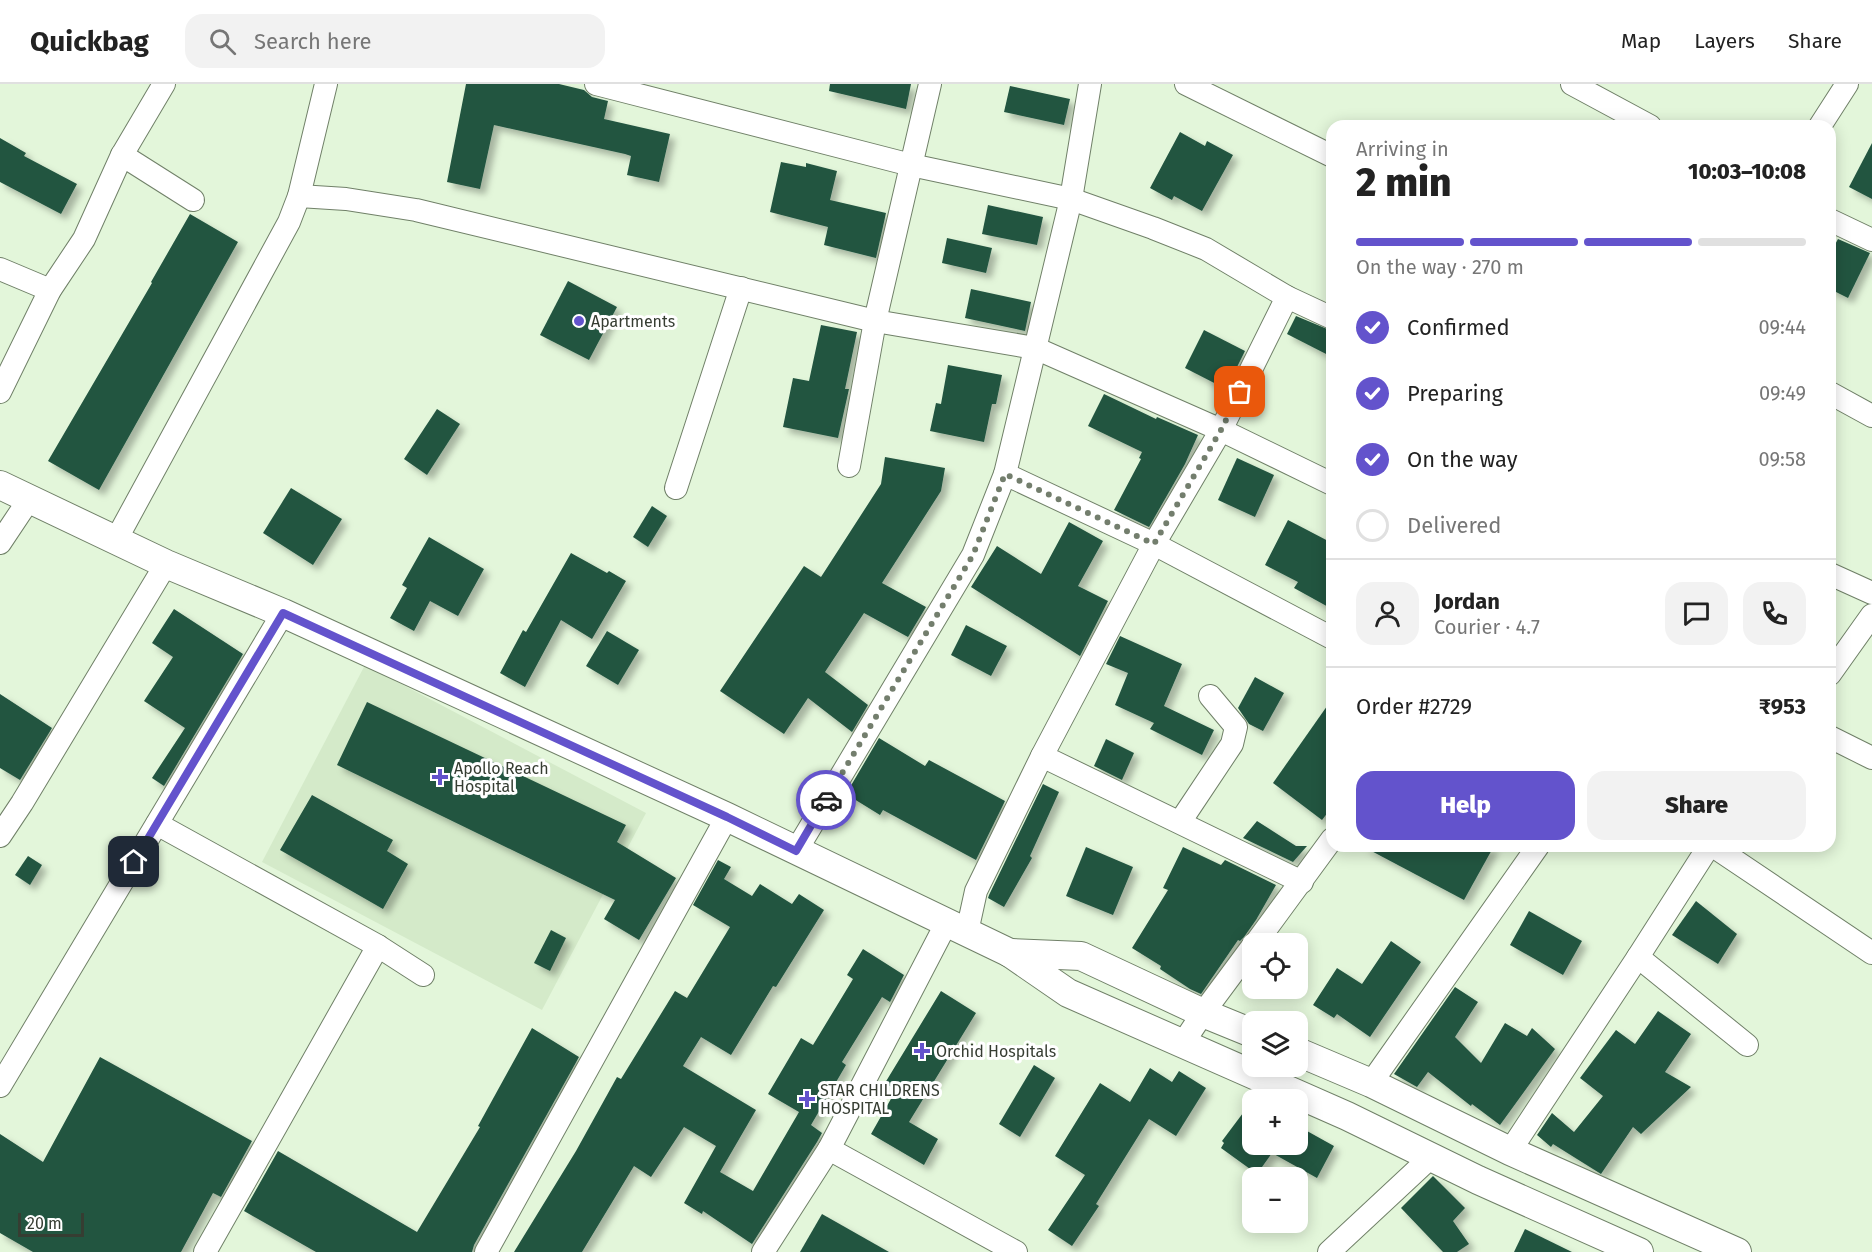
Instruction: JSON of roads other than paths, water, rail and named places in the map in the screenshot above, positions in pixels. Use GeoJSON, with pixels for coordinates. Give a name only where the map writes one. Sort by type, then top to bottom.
{"type":"FeatureCollection","features":[{"type":"Feature","properties":{"kind":"main road"},"geometry":{"type":"LineString","coordinates":[[0,485],[166,564],[283,613],[727,817],[1010,952],[1068,993],[1347,1116],[1639,1252]]}},
{"type":"Feature","properties":{"kind":"main road"},"geometry":{"type":"LineString","coordinates":[[1010,952],[1081,956],[1242,1029]]}},
{"type":"Feature","properties":{"kind":"main road"},"geometry":{"type":"LineString","coordinates":[[1308,1056],[1371,1083],[1510,1151],[1737,1252]]}},
{"type":"Feature","properties":{"kind":"street"},"geometry":{"type":"LineString","coordinates":[[0,392],[50,290],[84,239],[122,154],[164,84]]}},
{"type":"Feature","properties":{"kind":"street"},"geometry":{"type":"LineString","coordinates":[[116,540],[289,222],[299,196],[326,84]]}},
{"type":"Feature","properties":{"kind":"street"},"geometry":{"type":"LineString","coordinates":[[596,84],[911,165],[1071,199],[1206,249],[1287,297],[1326,315]]}},
{"type":"Feature","properties":{"kind":"street"},"geometry":{"type":"LineString","coordinates":[[849,466],[874,321],[930,84]]}},
{"type":"Feature","properties":{"kind":"street"},"geometry":{"type":"LineString","coordinates":[[796,851],[973,555],[1005,474],[1071,199],[1090,84]]}},
{"type":"Feature","properties":{"kind":"street"},"geometry":{"type":"LineString","coordinates":[[1186,84],[1326,153]]}},
{"type":"Feature","properties":{"kind":"street"},"geometry":{"type":"LineString","coordinates":[[1572,84],[1639,120]]}},
{"type":"Feature","properties":{"kind":"street"},"geometry":{"type":"LineString","coordinates":[[1824,120],[1848,84]]}},
{"type":"Feature","properties":{"kind":"street"},"geometry":{"type":"LineString","coordinates":[[122,154],[193,200]]}},
{"type":"Feature","properties":{"kind":"street"},"geometry":{"type":"LineString","coordinates":[[299,196],[346,199],[416,210],[874,321],[1035,348],[1221,430],[1326,481]]}},
{"type":"Feature","properties":{"kind":"street"},"geometry":{"type":"LineString","coordinates":[[1836,223],[1872,240]]}},
{"type":"Feature","properties":{"kind":"street"},"geometry":{"type":"LineString","coordinates":[[0,269],[50,290]]}},
{"type":"Feature","properties":{"kind":"street"},"geometry":{"type":"LineString","coordinates":[[676,488],[741,288]]}},
{"type":"Feature","properties":{"kind":"street"},"geometry":{"type":"LineString","coordinates":[[763,1252],[829,1149],[957,927],[1042,756],[1154,544],[1221,430],[1287,297]]}},
{"type":"Feature","properties":{"kind":"street"},"geometry":{"type":"LineString","coordinates":[[1836,396],[1872,416]]}},
{"type":"Feature","properties":{"kind":"street"},"geometry":{"type":"LineString","coordinates":[[1005,474],[1154,544],[1326,635]]}},
{"type":"Feature","properties":{"kind":"street"},"geometry":{"type":"LineString","coordinates":[[0,543],[30,498]]}},
{"type":"Feature","properties":{"kind":"street"},"geometry":{"type":"LineString","coordinates":[[0,836],[166,564]]}},
{"type":"Feature","properties":{"kind":"street"},"geometry":{"type":"LineString","coordinates":[[1836,577],[1872,593]]}},
{"type":"Feature","properties":{"kind":"street"},"geometry":{"type":"LineString","coordinates":[[0,1086],[283,613]]}},
{"type":"Feature","properties":{"kind":"street"},"geometry":{"type":"LineString","coordinates":[[1836,666],[1872,615]]}},
{"type":"Feature","properties":{"kind":"street"},"geometry":{"type":"LineString","coordinates":[[1180,822],[1233,744],[1236,727],[1210,696]]}},
{"type":"Feature","properties":{"kind":"street"},"geometry":{"type":"LineString","coordinates":[[1836,740],[1872,758]]}},
{"type":"Feature","properties":{"kind":"street"},"geometry":{"type":"LineString","coordinates":[[1042,756],[1302,882]]}},
{"type":"Feature","properties":{"kind":"street"},"geometry":{"type":"LineString","coordinates":[[486,1252],[727,817]]}},
{"type":"Feature","properties":{"kind":"street"},"geometry":{"type":"LineString","coordinates":[[158,824],[378,946],[423,975]]}},
{"type":"Feature","properties":{"kind":"street"},"geometry":{"type":"LineString","coordinates":[[1263,933],[1326,848]]}},
{"type":"Feature","properties":{"kind":"street"},"geometry":{"type":"LineString","coordinates":[[1371,1083],[1534,852]]}},
{"type":"Feature","properties":{"kind":"street"},"geometry":{"type":"LineString","coordinates":[[1510,1151],[1707,852]]}},
{"type":"Feature","properties":{"kind":"street"},"geometry":{"type":"LineString","coordinates":[[1720,852],[1872,953]]}},
{"type":"Feature","properties":{"kind":"street"},"geometry":{"type":"LineString","coordinates":[[205,1252],[378,946]]}},
{"type":"Feature","properties":{"kind":"street"},"geometry":{"type":"LineString","coordinates":[[1638,957],[1748,1045]]}},
{"type":"Feature","properties":{"kind":"street"},"geometry":{"type":"LineString","coordinates":[[1183,1044],[1242,960]]}},
{"type":"Feature","properties":{"kind":"street"},"geometry":{"type":"LineString","coordinates":[[829,1149],[1016,1252]]}},
{"type":"Feature","properties":{"kind":"street"},"geometry":{"type":"LineString","coordinates":[[1329,1252],[1431,1157]]}},
{"type":"Feature","properties":{"kind":"place","name":"Apartments"},"geometry":{"type":"Point","coordinates":[579,321]}},
{"type":"Feature","properties":{"kind":"place","name":"Apollo Reach Hospital"},"geometry":{"type":"Point","coordinates":[440,777]}},
{"type":"Feature","properties":{"kind":"place","name":"Orchid Hospitals"},"geometry":{"type":"Point","coordinates":[922,1051]}},
{"type":"Feature","properties":{"kind":"place","name":"STAR CHILDRENS HOSPITAL"},"geometry":{"type":"Point","coordinates":[807,1099]}}]}
